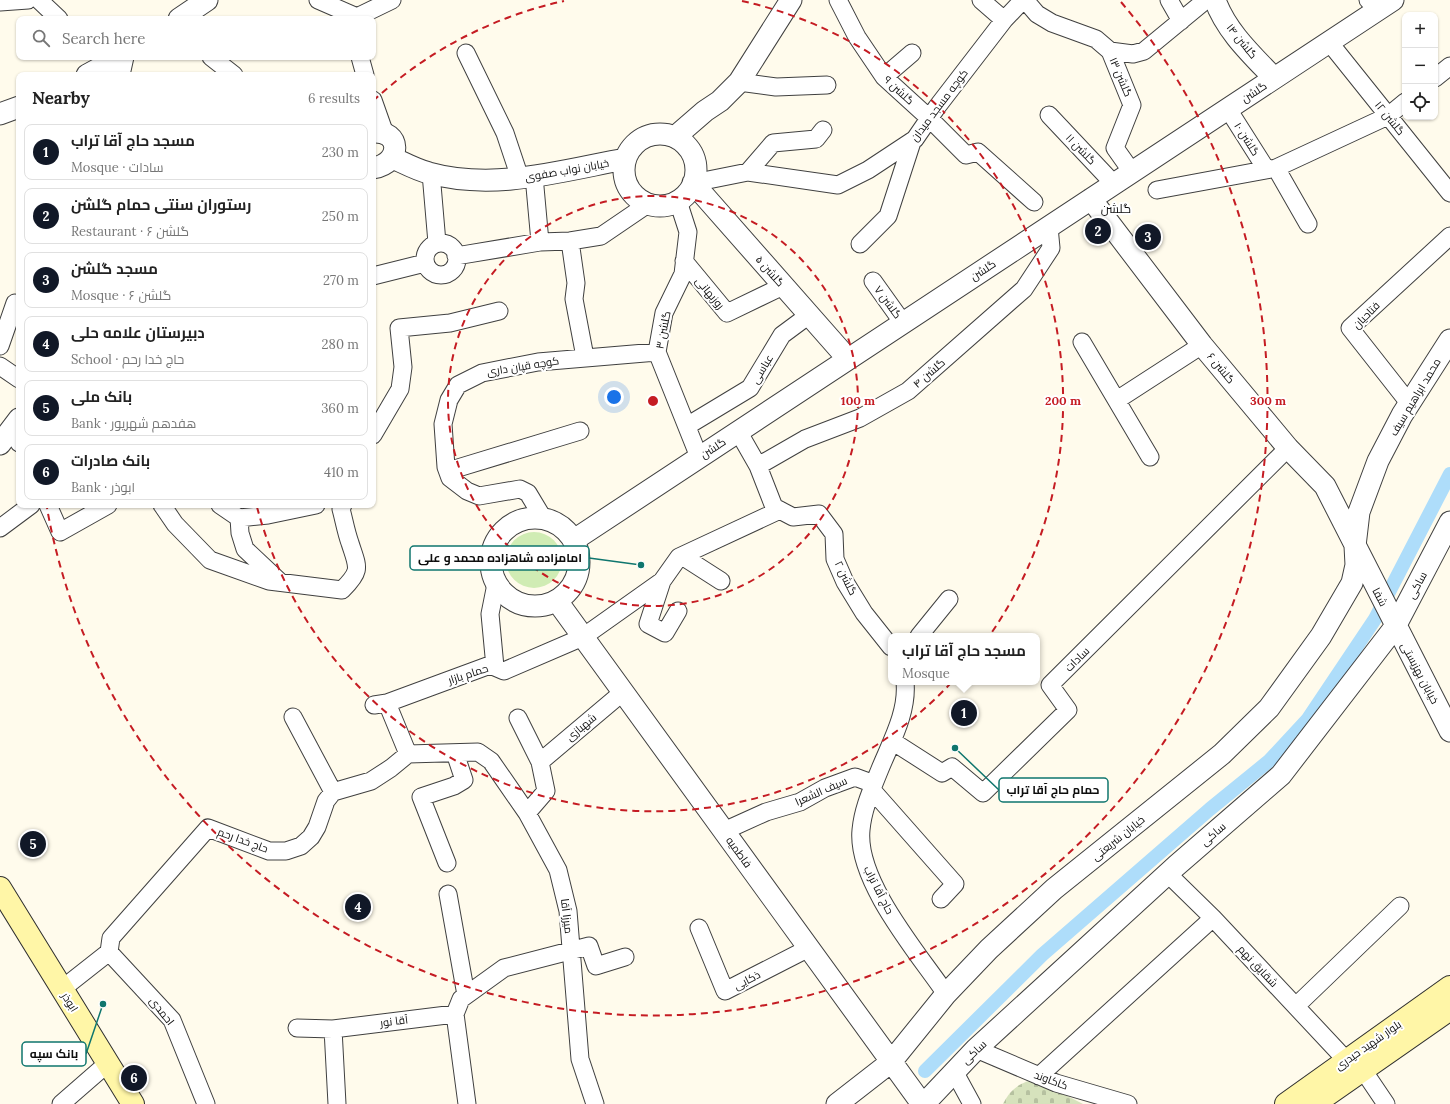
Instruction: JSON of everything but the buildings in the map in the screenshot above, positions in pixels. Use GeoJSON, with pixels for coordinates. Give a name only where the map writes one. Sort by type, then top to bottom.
{"type":"FeatureCollection","features":[{"type":"Feature","properties":{"kind":"main road","name":"ابوذر"},"geometry":{"type":"LineString","coordinates":[[3,894],[133,1104]]}},
{"type":"Feature","properties":{"kind":"main road","name":"بلوار شهید حیدری"},"geometry":{"type":"LineString","coordinates":[[1314,1104],[1354,1065],[1450,987]]}},
{"type":"Feature","properties":{"kind":"main road","name":"بلوار شهید حیدری"},"geometry":{"type":"LineString","coordinates":[[1286,1104],[1450,1009]]}},
{"type":"Feature","properties":{"kind":"street"},"geometry":{"type":"LineString","coordinates":[[0,2],[28,0]]}},
{"type":"Feature","properties":{"kind":"street"},"geometry":{"type":"LineString","coordinates":[[39,0],[56,16]]}},
{"type":"Feature","properties":{"kind":"street"},"geometry":{"type":"LineString","coordinates":[[183,16],[207,0]]}},
{"type":"Feature","properties":{"kind":"street"},"geometry":{"type":"LineString","coordinates":[[318,0],[358,12],[392,0]]}},
{"type":"Feature","properties":{"kind":"street"},"geometry":{"type":"LineString","coordinates":[[675,137],[705,111],[720,101],[739,82],[791,0]]}},
{"type":"Feature","properties":{"kind":"street","name":"گلشن ۹"},"geometry":{"type":"LineString","coordinates":[[838,0],[857,37],[884,76],[930,118],[966,155],[978,152],[1034,202]]}},
{"type":"Feature","properties":{"kind":"street"},"geometry":{"type":"LineString","coordinates":[[981,0],[1004,20]]}},
{"type":"Feature","properties":{"kind":"street","name":"کوچه مسجد میدان"},"geometry":{"type":"LineString","coordinates":[[693,183],[748,172],[838,185],[868,170],[912,142],[1004,20],[1024,0]]}},
{"type":"Feature","properties":{"kind":"street","name":"گلشن ۱۳"},"geometry":{"type":"LineString","coordinates":[[1024,0],[1037,14],[1052,23],[1096,40],[1110,51],[1132,105],[1116,148],[1121,159],[1132,172]]}},
{"type":"Feature","properties":{"kind":"street"},"geometry":{"type":"LineString","coordinates":[[1169,0],[1181,21]]}},
{"type":"Feature","properties":{"kind":"street"},"geometry":{"type":"LineString","coordinates":[[1110,51],[1133,54],[1144,51],[1206,0]]}},
{"type":"Feature","properties":{"kind":"street","name":"گلشن ۱۴"},"geometry":{"type":"LineString","coordinates":[[1215,0],[1229,26],[1245,47],[1274,78]]}},
{"type":"Feature","properties":{"kind":"street","name":"گلشن"},"geometry":{"type":"LineString","coordinates":[[574,540],[1329,42],[1380,3]]}},
{"type":"Feature","properties":{"kind":"street","name":"گلشن ۱۲"},"geometry":{"type":"LineString","coordinates":[[1329,42],[1450,193]]}},
{"type":"Feature","properties":{"kind":"street"},"geometry":{"type":"LineString","coordinates":[[466,53],[527,177],[540,242]]}},
{"type":"Feature","properties":{"kind":"street"},"geometry":{"type":"LineString","coordinates":[[884,76],[912,53]]}},
{"type":"Feature","properties":{"kind":"street"},"geometry":{"type":"LineString","coordinates":[[92,72],[114,60]]}},
{"type":"Feature","properties":{"kind":"street"},"geometry":{"type":"LineString","coordinates":[[122,72],[124,60]]}},
{"type":"Feature","properties":{"kind":"street"},"geometry":{"type":"LineString","coordinates":[[216,60],[230,72]]}},
{"type":"Feature","properties":{"kind":"street"},"geometry":{"type":"LineString","coordinates":[[361,60],[364,72]]}},
{"type":"Feature","properties":{"kind":"street"},"geometry":{"type":"LineString","coordinates":[[1438,76],[1450,66]]}},
{"type":"Feature","properties":{"kind":"street"},"geometry":{"type":"LineString","coordinates":[[739,82],[776,87],[827,85]]}},
{"type":"Feature","properties":{"kind":"street"},"geometry":{"type":"LineString","coordinates":[[1157,190],[1271,169],[1388,116],[1402,104]]}},
{"type":"Feature","properties":{"kind":"street"},"geometry":{"type":"LineString","coordinates":[[0,114],[16,108]]}},
{"type":"Feature","properties":{"kind":"street","name":"گلشن ۱۰"},"geometry":{"type":"LineString","coordinates":[[1228,109],[1308,224]]}},
{"type":"Feature","properties":{"kind":"street","name":"گلشن ۱۱"},"geometry":{"type":"LineString","coordinates":[[1049,115],[1114,184]]}},
{"type":"Feature","properties":{"kind":"street"},"geometry":{"type":"LineString","coordinates":[[376,116],[379,133],[390,137],[395,147],[393,158],[383,166],[376,167]]}},
{"type":"Feature","properties":{"kind":"street"},"geometry":{"type":"LineString","coordinates":[[748,172],[774,143],[816,140],[823,130]]}},
{"type":"Feature","properties":{"kind":"street"},"geometry":{"type":"LineString","coordinates":[[660,134],[675,137],[687,146],[694,160],[696,168],[693,183],[685,196],[678,201],[664,206],[648,204],[636,197],[627,186],[624,173],[625,160],[632,146],[645,137],[660,134]]}},
{"type":"Feature","properties":{"kind":"street"},"geometry":{"type":"LineString","coordinates":[[860,244],[888,216],[912,142]]}},
{"type":"Feature","properties":{"kind":"street","name":"خیابان نواب صفوی"},"geometry":{"type":"LineString","coordinates":[[393,158],[431,173],[448,177],[479,180],[527,177],[625,160]]}},
{"type":"Feature","properties":{"kind":"street"},"geometry":{"type":"LineString","coordinates":[[431,173],[437,243]]}},
{"type":"Feature","properties":{"kind":"street","name":"گلشن ۵"},"geometry":{"type":"LineString","coordinates":[[693,183],[848,359]]}},
{"type":"Feature","properties":{"kind":"street","name":"گلشن ۶"},"geometry":{"type":"LineString","coordinates":[[1091,199],[1202,345],[1288,448],[1325,486],[1371,578]]}},
{"type":"Feature","properties":{"kind":"street","name":"گلشن ۳"},"geometry":{"type":"LineString","coordinates":[[678,201],[688,232],[683,274],[664,313],[657,352],[699,457]]}},
{"type":"Feature","properties":{"kind":"street"},"geometry":{"type":"LineString","coordinates":[[456,256],[540,242],[570,241],[601,236],[648,204]]}},
{"type":"Feature","properties":{"kind":"street","name":"گلشن ۴"},"geometry":{"type":"LineString","coordinates":[[758,466],[805,440],[860,418],[908,391],[1024,289],[1051,248],[1049,227]]}},
{"type":"Feature","properties":{"kind":"street","name":"فتاحیان"},"geometry":{"type":"LineString","coordinates":[[1409,403],[1350,328],[1450,236]]}},
{"type":"Feature","properties":{"kind":"street"},"geometry":{"type":"LineString","coordinates":[[570,241],[576,283],[574,299],[585,357]]}},
{"type":"Feature","properties":{"kind":"street"},"geometry":{"type":"LineString","coordinates":[[437,243],[447,244],[452,247],[456,256],[454,266],[446,274],[436,274],[431,272],[425,263],[424,258],[428,249],[437,243]]}},
{"type":"Feature","properties":{"kind":"street","name":"روزبهانی"},"geometry":{"type":"LineString","coordinates":[[684,261],[727,313],[783,286]]}},
{"type":"Feature","properties":{"kind":"street"},"geometry":{"type":"LineString","coordinates":[[376,275],[425,263]]}},
{"type":"Feature","properties":{"kind":"street","name":"گلشن ۷"},"geometry":{"type":"LineString","coordinates":[[873,281],[903,323]]}},
{"type":"Feature","properties":{"kind":"street"},"geometry":{"type":"LineString","coordinates":[[0,346],[15,303]]}},
{"type":"Feature","properties":{"kind":"street"},"geometry":{"type":"LineString","coordinates":[[376,430],[400,389],[403,367],[399,328],[450,323],[499,311]]}},
{"type":"Feature","properties":{"kind":"street","name":"عباسی"},"geometry":{"type":"LineString","coordinates":[[687,426],[750,388],[782,335],[809,315]]}},
{"type":"Feature","properties":{"kind":"street","name":"محمد ابراهیم سیف"},"geometry":{"type":"LineString","coordinates":[[1355,546],[1359,512],[1375,468],[1409,403],[1450,340]]}},
{"type":"Feature","properties":{"kind":"street"},"geometry":{"type":"LineString","coordinates":[[1082,342],[1150,456]]}},
{"type":"Feature","properties":{"kind":"street"},"geometry":{"type":"LineString","coordinates":[[1117,400],[1202,345]]}},
{"type":"Feature","properties":{"kind":"street","name":"کوچه قپان داری"},"geometry":{"type":"LineString","coordinates":[[448,471],[443,424],[449,400],[458,385],[482,373],[538,362],[657,352]]}},
{"type":"Feature","properties":{"kind":"street"},"geometry":{"type":"LineString","coordinates":[[0,366],[16,377]]}},
{"type":"Feature","properties":{"kind":"street"},"geometry":{"type":"LineString","coordinates":[[543,518],[528,493],[520,489],[478,496],[467,491],[450,478],[448,471],[580,431]]}},
{"type":"Feature","properties":{"kind":"street"},"geometry":{"type":"LineString","coordinates":[[738,431],[758,466],[774,507],[780,510]]}},
{"type":"Feature","properties":{"kind":"street","name":"سادات"},"geometry":{"type":"LineString","coordinates":[[892,741],[942,773],[952,767],[983,793],[1068,710],[1050,685],[1288,448]]}},
{"type":"Feature","properties":{"kind":"street"},"geometry":{"type":"LineString","coordinates":[[0,528],[27,508]]}},
{"type":"Feature","properties":{"kind":"street"},"geometry":{"type":"LineString","coordinates":[[49,508],[60,532],[103,508]]}},
{"type":"Feature","properties":{"kind":"street"},"geometry":{"type":"LineString","coordinates":[[164,508],[175,524],[210,560],[269,581],[342,590],[353,579],[358,562],[350,543],[342,508]]}},
{"type":"Feature","properties":{"kind":"street"},"geometry":{"type":"LineString","coordinates":[[224,508],[239,518],[268,510],[287,508]]}},
{"type":"Feature","properties":{"kind":"street"},"geometry":{"type":"LineString","coordinates":[[678,611],[665,633],[648,624],[662,581],[682,556],[780,510]]}},
{"type":"Feature","properties":{"kind":"street","name":"گلشن ۲"},"geometry":{"type":"LineString","coordinates":[[780,510],[793,516],[819,514],[834,534],[835,559],[845,582],[864,613],[888,643]]}},
{"type":"Feature","properties":{"kind":"street"},"geometry":{"type":"LineString","coordinates":[[530,517],[543,518],[555,522],[566,530],[574,540],[579,553],[579,567],[575,580],[568,592],[556,601],[544,606],[530,606],[516,602],[505,595],[496,584],[491,572],[490,560],[492,547],[498,536],[507,527],[530,517]]}},
{"type":"Feature","properties":{"kind":"street"},"geometry":{"type":"LineString","coordinates":[[239,518],[240,533],[246,549],[280,582]]}},
{"type":"Feature","properties":{"kind":"street","name":"ساکی"},"geometry":{"type":"LineString","coordinates":[[923,1104],[976,1049],[1168,874],[1282,775],[1392,621],[1450,522]]}},
{"type":"Feature","properties":{"kind":"street","name":"خیابان شریعتی"},"geometry":{"type":"LineString","coordinates":[[838,1104],[891,1062],[946,994],[989,949],[1054,889],[1216,759],[1269,708],[1321,636],[1352,583],[1356,565],[1355,546]]}},
{"type":"Feature","properties":{"kind":"street"},"geometry":{"type":"LineString","coordinates":[[682,556],[721,581]]}},
{"type":"Feature","properties":{"kind":"street","name":"شفا"},"geometry":{"type":"LineString","coordinates":[[1371,578],[1392,621]]}},
{"type":"Feature","properties":{"kind":"street","name":"حمام بازار"},"geometry":{"type":"LineString","coordinates":[[408,754],[380,704],[490,665],[504,671],[583,637],[662,581]]}},
{"type":"Feature","properties":{"kind":"street"},"geometry":{"type":"LineString","coordinates":[[495,667],[490,614],[496,584]]}},
{"type":"Feature","properties":{"kind":"street"},"geometry":{"type":"LineString","coordinates":[[921,633],[950,600]]}},
{"type":"Feature","properties":{"kind":"street","name":"فاطمیه"},"geometry":{"type":"LineString","coordinates":[[556,601],[923,1104]]}},
{"type":"Feature","properties":{"kind":"street","name":"خیابان بهزیستی"},"geometry":{"type":"LineString","coordinates":[[1392,621],[1444,705],[1450,731]]}},
{"type":"Feature","properties":{"kind":"street","name":"حاج آقا تراب"},"geometry":{"type":"LineString","coordinates":[[904,685],[904,704],[892,741],[865,806],[861,831],[862,852],[868,872],[891,915],[946,994]]}},
{"type":"Feature","properties":{"kind":"street","name":"شهبازی"},"geometry":{"type":"LineString","coordinates":[[540,762],[623,692]]}},
{"type":"Feature","properties":{"kind":"street"},"geometry":{"type":"LineString","coordinates":[[293,717],[332,792],[371,781],[391,768],[408,754],[455,753],[464,780],[454,786],[422,797],[447,863]]}},
{"type":"Feature","properties":{"kind":"street"},"geometry":{"type":"LineString","coordinates":[[518,718],[540,762],[546,791],[527,813]]}},
{"type":"Feature","properties":{"kind":"street","name":"میرزا آقا"},"geometry":{"type":"LineString","coordinates":[[455,753],[478,752],[491,761],[527,813],[558,870],[568,912],[580,1058],[595,1104]]}},
{"type":"Feature","properties":{"kind":"street","name":"سیف الشعرا"},"geometry":{"type":"LineString","coordinates":[[724,831],[766,812],[800,802],[825,788],[855,777],[873,787]]}},
{"type":"Feature","properties":{"kind":"street"},"geometry":{"type":"LineString","coordinates":[[873,787],[955,884],[941,899]]}},
{"type":"Feature","properties":{"kind":"street","name":"حاج خدا رحم"},"geometry":{"type":"LineString","coordinates":[[109,952],[111,938],[208,828],[269,851],[286,851],[301,846],[311,837],[317,827],[326,801],[332,792]]}},
{"type":"Feature","properties":{"kind":"street","name":"شقایق نهم"},"geometry":{"type":"LineString","coordinates":[[1168,874],[1213,918],[1354,1065],[1386,1104]]}},
{"type":"Feature","properties":{"kind":"street"},"geometry":{"type":"LineString","coordinates":[[448,894],[466,995]]}},
{"type":"Feature","properties":{"kind":"street"},"geometry":{"type":"LineString","coordinates":[[1296,1006],[1400,906]]}},
{"type":"Feature","properties":{"kind":"street"},"geometry":{"type":"LineString","coordinates":[[1039,1076],[1213,918]]}},
{"type":"Feature","properties":{"kind":"street","name":"ذکایی"},"geometry":{"type":"LineString","coordinates":[[700,928],[725,992],[809,948]]}},
{"type":"Feature","properties":{"kind":"street"},"geometry":{"type":"LineString","coordinates":[[467,1104],[456,1014],[461,998],[504,968],[589,946],[596,966],[625,957]]}},
{"type":"Feature","properties":{"kind":"street"},"geometry":{"type":"LineString","coordinates":[[62,989],[109,952]]}},
{"type":"Feature","properties":{"kind":"street","name":"احمدی"},"geometry":{"type":"LineString","coordinates":[[109,952],[172,1020],[206,1104]]}},
{"type":"Feature","properties":{"kind":"street","name":"آقا نور"},"geometry":{"type":"LineString","coordinates":[[297,1028],[334,1029],[456,1014]]}},
{"type":"Feature","properties":{"kind":"street"},"geometry":{"type":"LineString","coordinates":[[334,1029],[337,1104]]}},
{"type":"Feature","properties":{"kind":"street","name":"کاکاوند"},"geometry":{"type":"LineString","coordinates":[[976,1049],[1039,1076],[1128,1104]]}},
{"type":"Feature","properties":{"kind":"street"},"geometry":{"type":"LineString","coordinates":[[61,1104],[108,1063]]}},
{"type":"Feature","properties":{"kind":"street"},"geometry":{"type":"LineString","coordinates":[[954,1072],[972,1104]]}},
{"type":"Feature","properties":{"kind":"green space"},"geometry":{"type":"Polygon","coordinates":[[[529,532],[539,532],[554,540],[560,549],[562,560],[560,571],[554,580],[539,588],[529,588],[518,583],[511,576],[506,565],[506,555],[511,544],[518,537],[529,532]]]}},
{"type":"Feature","properties":{"kind":"green space"},"geometry":{"type":"Polygon","coordinates":[[[1031,1080],[1042,1083],[1083,1104],[1003,1104],[1008,1095],[1014,1089],[1031,1080]]]}},
{"type":"Feature","properties":{"kind":"waterway"},"geometry":{"type":"LineString","coordinates":[[925,1071],[1042,955],[1210,809],[1269,761],[1308,719],[1375,619],[1450,474]]}},
{"type":"Feature","properties":{"kind":"place","name":"رستوران سنتی حمام گلشن"},"geometry":{"type":"Point","coordinates":[1098,231]}},
{"type":"Feature","properties":{"kind":"place","name":"مسجد گلشن"},"geometry":{"type":"Point","coordinates":[1148,237]}},
{"type":"Feature","properties":{"kind":"place","name":"امامزاده شاهزاده محمد و علی"},"geometry":{"type":"Point","coordinates":[641,565]}},
{"type":"Feature","properties":{"kind":"place","name":"مسجد حاج آقا تراب"},"geometry":{"type":"Point","coordinates":[964,713]}},
{"type":"Feature","properties":{"kind":"place","name":"حمام حاج آقا تراب"},"geometry":{"type":"Point","coordinates":[955,748]}},
{"type":"Feature","properties":{"kind":"place","name":"بانک ملی"},"geometry":{"type":"Point","coordinates":[33,844]}},
{"type":"Feature","properties":{"kind":"place","name":"دبیرستان علامه حلی"},"geometry":{"type":"Point","coordinates":[358,907]}},
{"type":"Feature","properties":{"kind":"place","name":"بانک سپه"},"geometry":{"type":"Point","coordinates":[103,1004]}},
{"type":"Feature","properties":{"kind":"place","name":"بانک صادرات"},"geometry":{"type":"Point","coordinates":[134,1078]}},
{"type":"Feature","properties":{"kind":"district","name":"گلشن"},"geometry":{"type":"Point","coordinates":[1116,208]}}]}
